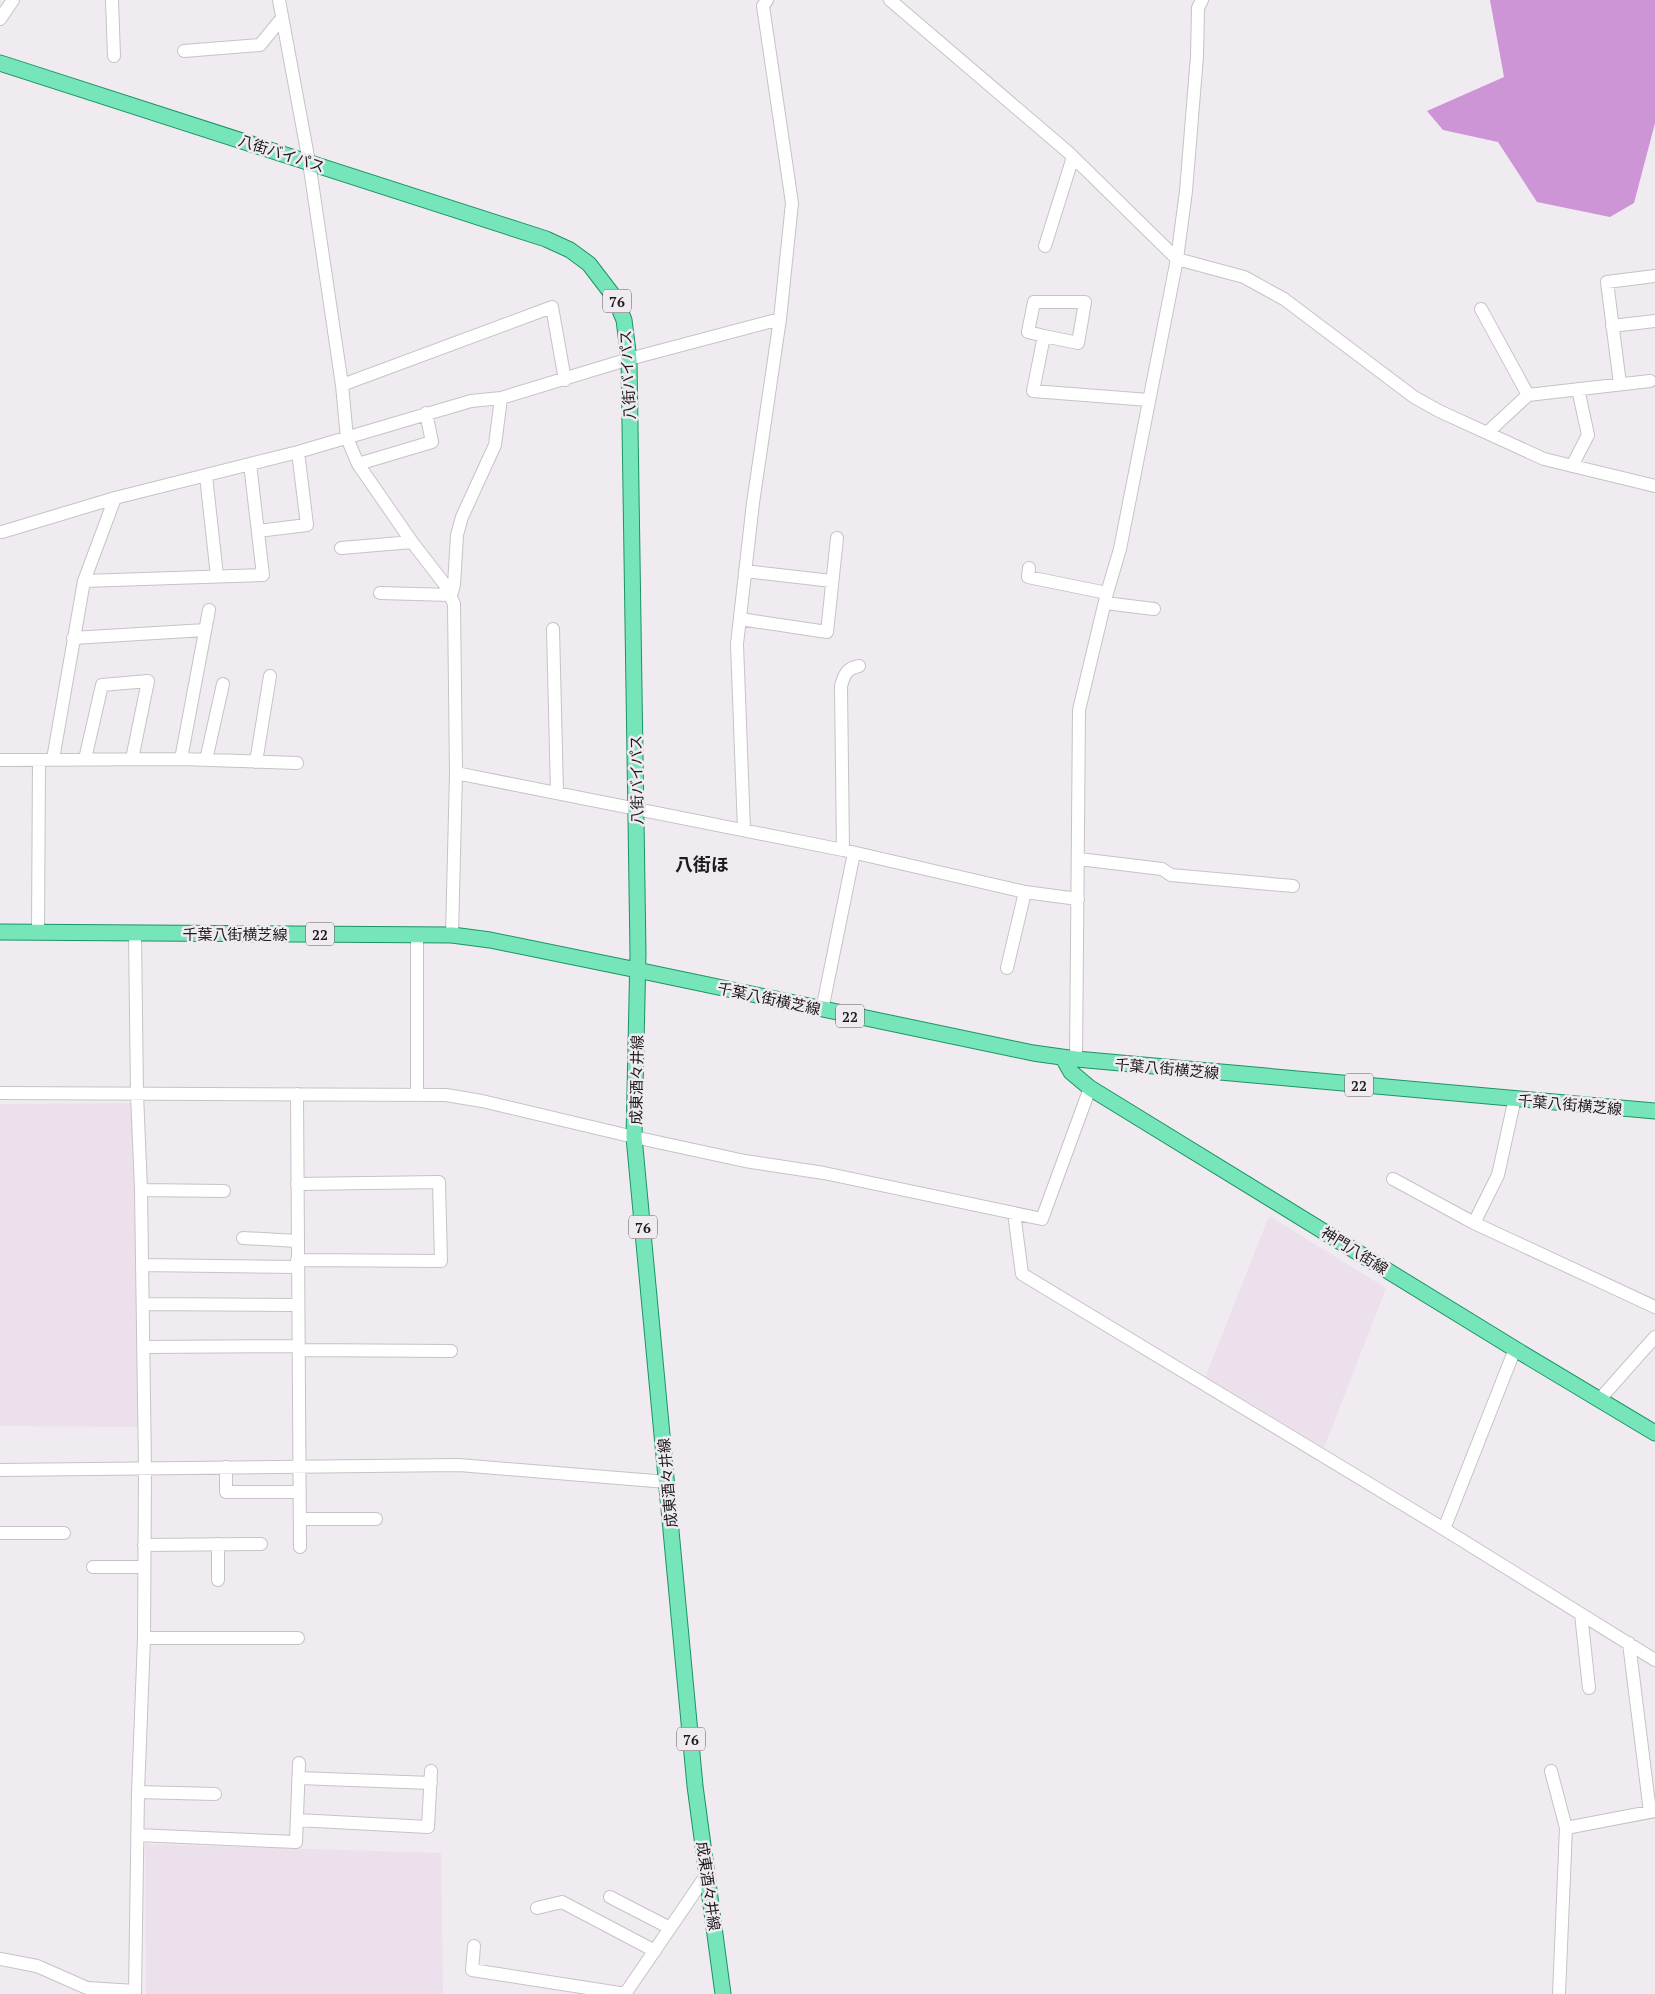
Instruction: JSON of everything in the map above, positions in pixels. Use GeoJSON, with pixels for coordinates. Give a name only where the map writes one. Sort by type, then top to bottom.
{"type":"FeatureCollection","features":[{"type":"Feature","properties":{"kind":"main road","name":"八街バイパス"},"geometry":{"type":"LineString","coordinates":[[0,63],[453,207],[546,239],[570,250],[589,264],[615,298],[624,320],[629,359],[637,970]]}},
{"type":"Feature","properties":{"kind":"main road","name":"千葉八街横芝線"},"geometry":{"type":"LineString","coordinates":[[0,932],[452,935],[490,940],[1032,1053],[1069,1058],[1655,1111]]}},
{"type":"Feature","properties":{"kind":"main road","name":"成東酒々井線"},"geometry":{"type":"LineString","coordinates":[[637,970],[634,1137],[695,1786],[723,1994]]}},
{"type":"Feature","properties":{"kind":"main road","name":"神門八街線"},"geometry":{"type":"LineString","coordinates":[[1069,1058],[1071,1072],[1090,1088],[1655,1433]]}},
{"type":"Feature","properties":{"kind":"street"},"geometry":{"type":"LineString","coordinates":[[0,19],[13,0]]}},
{"type":"Feature","properties":{"kind":"street"},"geometry":{"type":"LineString","coordinates":[[112,0],[114,56]]}},
{"type":"Feature","properties":{"kind":"street"},"geometry":{"type":"LineString","coordinates":[[279,0],[309,162],[342,385],[347,438],[358,464],[412,542],[446,586],[454,604],[456,773],[452,935]]}},
{"type":"Feature","properties":{"kind":"street"},"geometry":{"type":"LineString","coordinates":[[744,830],[737,644],[774,350],[780,319],[792,203],[762,6],[767,0]]}},
{"type":"Feature","properties":{"kind":"street"},"geometry":{"type":"LineString","coordinates":[[890,0],[1073,157],[1178,259],[1244,277],[1284,299],[1414,397],[1544,459],[1655,486]]}},
{"type":"Feature","properties":{"kind":"street"},"geometry":{"type":"LineString","coordinates":[[1069,1058],[1078,899],[1079,710],[1120,549],[1178,259],[1186,191],[1197,56],[1198,8],[1202,0]]}},
{"type":"Feature","properties":{"kind":"street"},"geometry":{"type":"LineString","coordinates":[[184,51],[260,45],[282,18]]}},
{"type":"Feature","properties":{"kind":"street"},"geometry":{"type":"LineString","coordinates":[[1045,246],[1073,157]]}},
{"type":"Feature","properties":{"kind":"street"},"geometry":{"type":"LineString","coordinates":[[1620,384],[1607,282],[1655,276]]}},
{"type":"Feature","properties":{"kind":"street"},"geometry":{"type":"LineString","coordinates":[[1034,302],[1085,302],[1078,343],[1044,336],[1028,332],[1034,302]]}},
{"type":"Feature","properties":{"kind":"street"},"geometry":{"type":"LineString","coordinates":[[342,385],[552,307],[565,380]]}},
{"type":"Feature","properties":{"kind":"street"},"geometry":{"type":"LineString","coordinates":[[1481,309],[1528,394]]}},
{"type":"Feature","properties":{"kind":"street"},"geometry":{"type":"LineString","coordinates":[[2,532],[114,498],[298,452],[471,401],[501,398],[629,359],[780,319]]}},
{"type":"Feature","properties":{"kind":"street"},"geometry":{"type":"LineString","coordinates":[[1612,326],[1655,321]]}},
{"type":"Feature","properties":{"kind":"street"},"geometry":{"type":"LineString","coordinates":[[1044,336],[1033,391],[1149,400]]}},
{"type":"Feature","properties":{"kind":"street"},"geometry":{"type":"LineString","coordinates":[[1488,432],[1528,394],[1650,381]]}},
{"type":"Feature","properties":{"kind":"street"},"geometry":{"type":"LineString","coordinates":[[1572,466],[1588,435],[1578,389]]}},
{"type":"Feature","properties":{"kind":"street"},"geometry":{"type":"LineString","coordinates":[[451,595],[454,585],[457,535],[462,517],[495,445],[501,398]]}},
{"type":"Feature","properties":{"kind":"street"},"geometry":{"type":"LineString","coordinates":[[358,464],[432,442],[426,413]]}},
{"type":"Feature","properties":{"kind":"street"},"geometry":{"type":"LineString","coordinates":[[258,531],[307,525],[298,452]]}},
{"type":"Feature","properties":{"kind":"street"},"geometry":{"type":"LineString","coordinates":[[84,581],[263,575],[250,464]]}},
{"type":"Feature","properties":{"kind":"street"},"geometry":{"type":"LineString","coordinates":[[206,476],[217,576]]}},
{"type":"Feature","properties":{"kind":"street"},"geometry":{"type":"LineString","coordinates":[[53,759],[84,581],[114,498]]}},
{"type":"Feature","properties":{"kind":"street"},"geometry":{"type":"LineString","coordinates":[[740,619],[827,632],[837,538]]}},
{"type":"Feature","properties":{"kind":"street"},"geometry":{"type":"LineString","coordinates":[[341,548],[412,542]]}},
{"type":"Feature","properties":{"kind":"street"},"geometry":{"type":"LineString","coordinates":[[1030,568],[1028,577],[1154,609]]}},
{"type":"Feature","properties":{"kind":"street"},"geometry":{"type":"LineString","coordinates":[[745,571],[832,581]]}},
{"type":"Feature","properties":{"kind":"street"},"geometry":{"type":"LineString","coordinates":[[380,593],[451,595]]}},
{"type":"Feature","properties":{"kind":"street"},"geometry":{"type":"LineString","coordinates":[[181,759],[209,610]]}},
{"type":"Feature","properties":{"kind":"street"},"geometry":{"type":"LineString","coordinates":[[553,629],[558,793]]}},
{"type":"Feature","properties":{"kind":"street"},"geometry":{"type":"LineString","coordinates":[[74,638],[206,630]]}},
{"type":"Feature","properties":{"kind":"street"},"geometry":{"type":"LineString","coordinates":[[822,1010],[849,851],[841,686],[847,671],[852,667],[859,666]]}},
{"type":"Feature","properties":{"kind":"street"},"geometry":{"type":"LineString","coordinates":[[256,762],[270,676]]}},
{"type":"Feature","properties":{"kind":"street"},"geometry":{"type":"LineString","coordinates":[[85,759],[102,684],[148,681],[132,759]]}},
{"type":"Feature","properties":{"kind":"street"},"geometry":{"type":"LineString","coordinates":[[206,760],[223,684]]}},
{"type":"Feature","properties":{"kind":"street"},"geometry":{"type":"LineString","coordinates":[[0,760],[181,759],[297,763]]}},
{"type":"Feature","properties":{"kind":"street"},"geometry":{"type":"LineString","coordinates":[[38,933],[39,760]]}},
{"type":"Feature","properties":{"kind":"street"},"geometry":{"type":"LineString","coordinates":[[456,773],[849,851],[1025,892],[1078,899]]}},
{"type":"Feature","properties":{"kind":"street"},"geometry":{"type":"LineString","coordinates":[[1079,858],[1162,869],[1171,875],[1293,886]]}},
{"type":"Feature","properties":{"kind":"street"},"geometry":{"type":"LineString","coordinates":[[1007,968],[1025,892]]}},
{"type":"Feature","properties":{"kind":"street"},"geometry":{"type":"LineString","coordinates":[[0,1959],[38,1966],[87,1988],[135,1992],[138,1792],[144,1638],[145,1468],[135,933]]}},
{"type":"Feature","properties":{"kind":"street"},"geometry":{"type":"LineString","coordinates":[[417,934],[417,1095]]}},
{"type":"Feature","properties":{"kind":"street"},"geometry":{"type":"LineString","coordinates":[[0,1094],[446,1095],[482,1101],[634,1137],[745,1160],[824,1173],[1042,1219],[1090,1088]]}},
{"type":"Feature","properties":{"kind":"street"},"geometry":{"type":"LineString","coordinates":[[297,1094],[300,1547]]}},
{"type":"Feature","properties":{"kind":"street"},"geometry":{"type":"LineString","coordinates":[[1474,1223],[1498,1175],[1515,1098]]}},
{"type":"Feature","properties":{"kind":"street"},"geometry":{"type":"LineString","coordinates":[[1393,1179],[1474,1223],[1655,1307]]}},
{"type":"Feature","properties":{"kind":"street"},"geometry":{"type":"LineString","coordinates":[[142,1265],[441,1261],[438,1182],[297,1184]]}},
{"type":"Feature","properties":{"kind":"street"},"geometry":{"type":"LineString","coordinates":[[141,1190],[224,1191]]}},
{"type":"Feature","properties":{"kind":"street"},"geometry":{"type":"LineString","coordinates":[[1014,1213],[1016,1243],[1022,1274],[1444,1529],[1655,1660]]}},
{"type":"Feature","properties":{"kind":"street"},"geometry":{"type":"LineString","coordinates":[[243,1238],[297,1241]]}},
{"type":"Feature","properties":{"kind":"street"},"geometry":{"type":"LineString","coordinates":[[143,1304],[298,1305]]}},
{"type":"Feature","properties":{"kind":"street"},"geometry":{"type":"LineString","coordinates":[[1600,1399],[1655,1337]]}},
{"type":"Feature","properties":{"kind":"street"},"geometry":{"type":"LineString","coordinates":[[143,1346],[451,1351]]}},
{"type":"Feature","properties":{"kind":"street"},"geometry":{"type":"LineString","coordinates":[[1444,1529],[1515,1349]]}},
{"type":"Feature","properties":{"kind":"street"},"geometry":{"type":"LineString","coordinates":[[0,1470],[459,1465],[667,1482]]}},
{"type":"Feature","properties":{"kind":"street"},"geometry":{"type":"LineString","coordinates":[[226,1467],[226,1492],[299,1492]]}},
{"type":"Feature","properties":{"kind":"street"},"geometry":{"type":"LineString","coordinates":[[300,1519],[376,1519]]}},
{"type":"Feature","properties":{"kind":"street"},"geometry":{"type":"LineString","coordinates":[[0,1533],[64,1533]]}},
{"type":"Feature","properties":{"kind":"street"},"geometry":{"type":"LineString","coordinates":[[218,1544],[218,1580]]}},
{"type":"Feature","properties":{"kind":"street"},"geometry":{"type":"LineString","coordinates":[[144,1545],[261,1544]]}},
{"type":"Feature","properties":{"kind":"street"},"geometry":{"type":"LineString","coordinates":[[93,1567],[144,1567]]}},
{"type":"Feature","properties":{"kind":"street"},"geometry":{"type":"LineString","coordinates":[[1582,1614],[1589,1688]]}},
{"type":"Feature","properties":{"kind":"street"},"geometry":{"type":"LineString","coordinates":[[144,1638],[298,1638]]}},
{"type":"Feature","properties":{"kind":"street"},"geometry":{"type":"LineString","coordinates":[[1566,1828],[1653,1812],[1629,1644]]}},
{"type":"Feature","properties":{"kind":"street"},"geometry":{"type":"LineString","coordinates":[[137,1835],[296,1842],[300,1763]]}},
{"type":"Feature","properties":{"kind":"street"},"geometry":{"type":"LineString","coordinates":[[1551,1771],[1566,1828],[1559,1994]]}},
{"type":"Feature","properties":{"kind":"street"},"geometry":{"type":"LineString","coordinates":[[297,1820],[428,1828],[431,1777],[299,1778]]}},
{"type":"Feature","properties":{"kind":"street"},"geometry":{"type":"LineString","coordinates":[[138,1792],[214,1794]]}},
{"type":"Feature","properties":{"kind":"street"},"geometry":{"type":"LineString","coordinates":[[474,1946],[472,1970],[626,1994],[707,1874]]}},
{"type":"Feature","properties":{"kind":"street"},"geometry":{"type":"LineString","coordinates":[[610,1897],[670,1928]]}},
{"type":"Feature","properties":{"kind":"street"},"geometry":{"type":"LineString","coordinates":[[537,1908],[562,1902],[655,1951]]}},
{"type":"Feature","properties":{"kind":"shaded area"},"geometry":{"type":"Polygon","coordinates":[[[1490,0],[1655,0],[1655,123],[1634,203],[1610,217],[1537,202],[1498,142],[1443,130],[1427,111],[1504,77],[1490,0]]]}},
{"type":"Feature","properties":{"kind":"shaded area"},"geometry":{"type":"Polygon","coordinates":[[[132,1103],[139,1427],[0,1426],[0,1104],[132,1103]]]}},
{"type":"Feature","properties":{"kind":"shaded area"},"geometry":{"type":"Polygon","coordinates":[[[1269,1216],[1386,1288],[1324,1448],[1205,1378],[1269,1216]]]}},
{"type":"Feature","properties":{"kind":"shaded area"},"geometry":{"type":"Polygon","coordinates":[[[145,1844],[441,1853],[443,1994],[146,1994],[145,1844]]]}},
{"type":"Feature","properties":{"kind":"district","name":"八街ほ"},"geometry":{"type":"Point","coordinates":[702,864]}}]}
